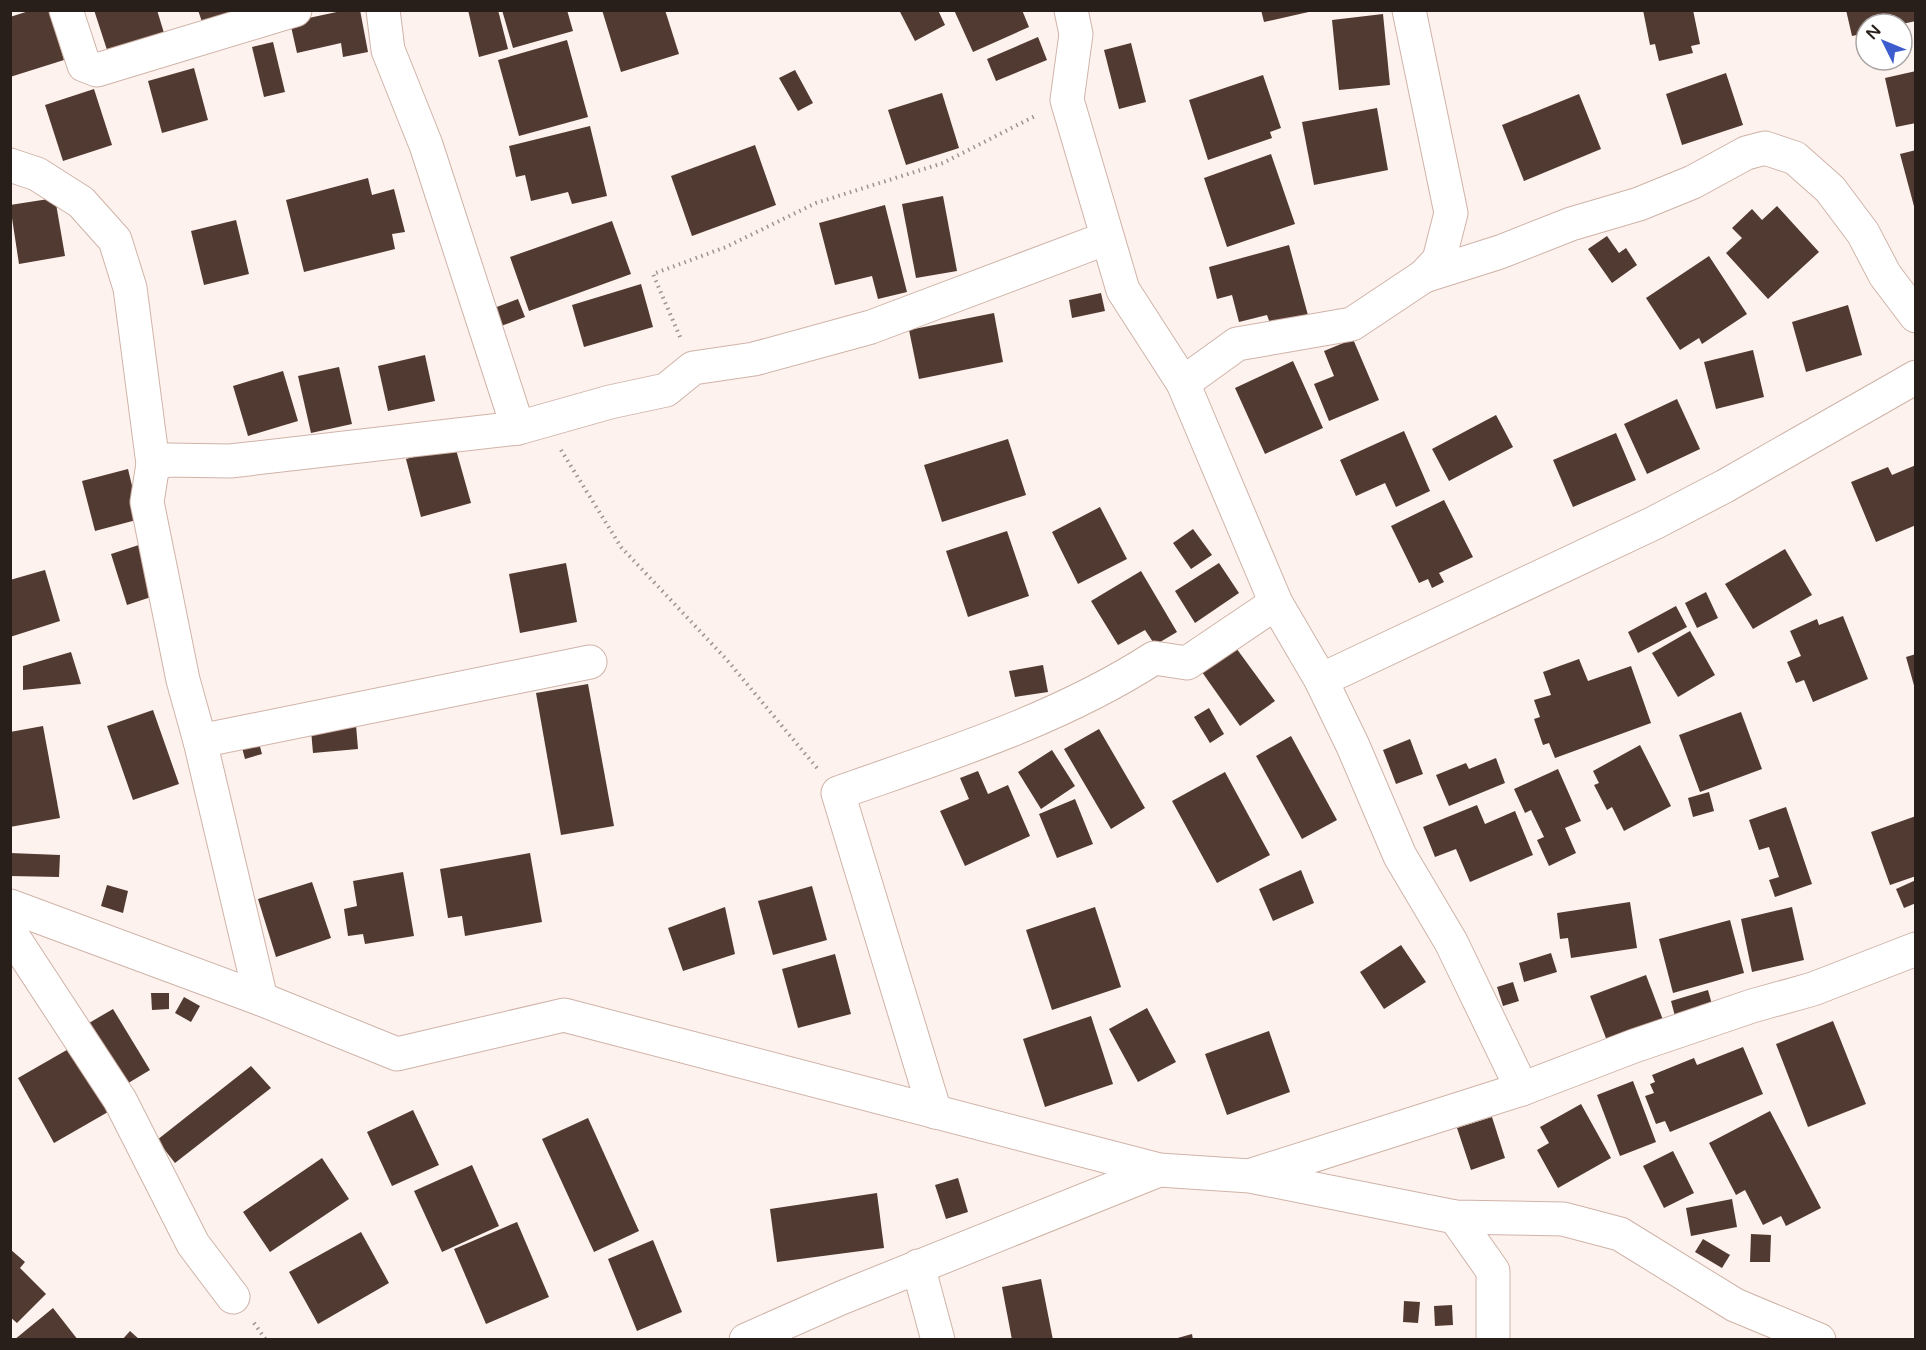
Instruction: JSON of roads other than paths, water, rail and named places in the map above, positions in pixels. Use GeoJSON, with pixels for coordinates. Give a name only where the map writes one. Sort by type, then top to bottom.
{"type":"FeatureCollection","features":[{"type":"Feature","properties":{"kind":"street"},"geometry":{"type":"LineString","coordinates":[[66,10],[84,65],[97,70],[295,10]]}},
{"type":"Feature","properties":{"kind":"street"},"geometry":{"type":"LineString","coordinates":[[383,10],[388,50],[426,146],[518,428]]}},
{"type":"Feature","properties":{"kind":"street"},"geometry":{"type":"LineString","coordinates":[[1071,10],[1076,34],[1067,100],[1124,290],[1183,383],[1276,603],[1321,680],[1353,746],[1400,856],[1451,942],[1522,1089]]}},
{"type":"Feature","properties":{"kind":"street"},"geometry":{"type":"LineString","coordinates":[[1183,383],[1237,344],[1352,324],[1425,276],[1439,261],[1451,213],[1409,10]]}},
{"type":"Feature","properties":{"kind":"street"},"geometry":{"type":"LineString","coordinates":[[1425,276],[1500,252],[1571,224],[1639,204],[1693,182],[1746,153],[1765,148],[1796,158],[1830,189],[1863,233],[1885,275],[1916,316]]}},
{"type":"Feature","properties":{"kind":"street"},"geometry":{"type":"LineString","coordinates":[[10,165],[37,174],[81,202],[115,240],[130,288],[153,464],[147,502],[183,680],[201,741],[261,999]]}},
{"type":"Feature","properties":{"kind":"street"},"geometry":{"type":"LineString","coordinates":[[153,464],[168,460],[230,461],[518,428],[610,402],[666,390],[693,368],[754,359],[871,327],[1107,238]]}},
{"type":"Feature","properties":{"kind":"street"},"geometry":{"type":"LineString","coordinates":[[1321,680],[1654,523],[1725,486],[1916,377]]}},
{"type":"Feature","properties":{"kind":"street"},"geometry":{"type":"LineString","coordinates":[[935,1112],[838,794],[978,743],[1114,684],[1154,658],[1187,663],[1276,603]]}},
{"type":"Feature","properties":{"kind":"street"},"geometry":{"type":"LineString","coordinates":[[201,741],[590,662]]}},
{"type":"Feature","properties":{"kind":"street"},"geometry":{"type":"LineString","coordinates":[[10,906],[261,999],[397,1054],[564,1015],[1159,1170],[1250,1176],[1455,1217],[1563,1219],[1620,1234],[1735,1305],[1819,1340]]}},
{"type":"Feature","properties":{"kind":"street"},"geometry":{"type":"LineString","coordinates":[[10,932],[120,1100],[193,1244],[233,1297]]}},
{"type":"Feature","properties":{"kind":"street"},"geometry":{"type":"LineString","coordinates":[[1250,1176],[1522,1089],[1634,1046],[1752,1006],[1812,989],[1916,949]]}},
{"type":"Feature","properties":{"kind":"street"},"geometry":{"type":"LineString","coordinates":[[746,1340],[918,1266],[1159,1170]]}},
{"type":"Feature","properties":{"kind":"street"},"geometry":{"type":"LineString","coordinates":[[1455,1217],[1493,1271],[1493,1340]]}},
{"type":"Feature","properties":{"kind":"street"},"geometry":{"type":"LineString","coordinates":[[918,1266],[938,1340]]}}]}
